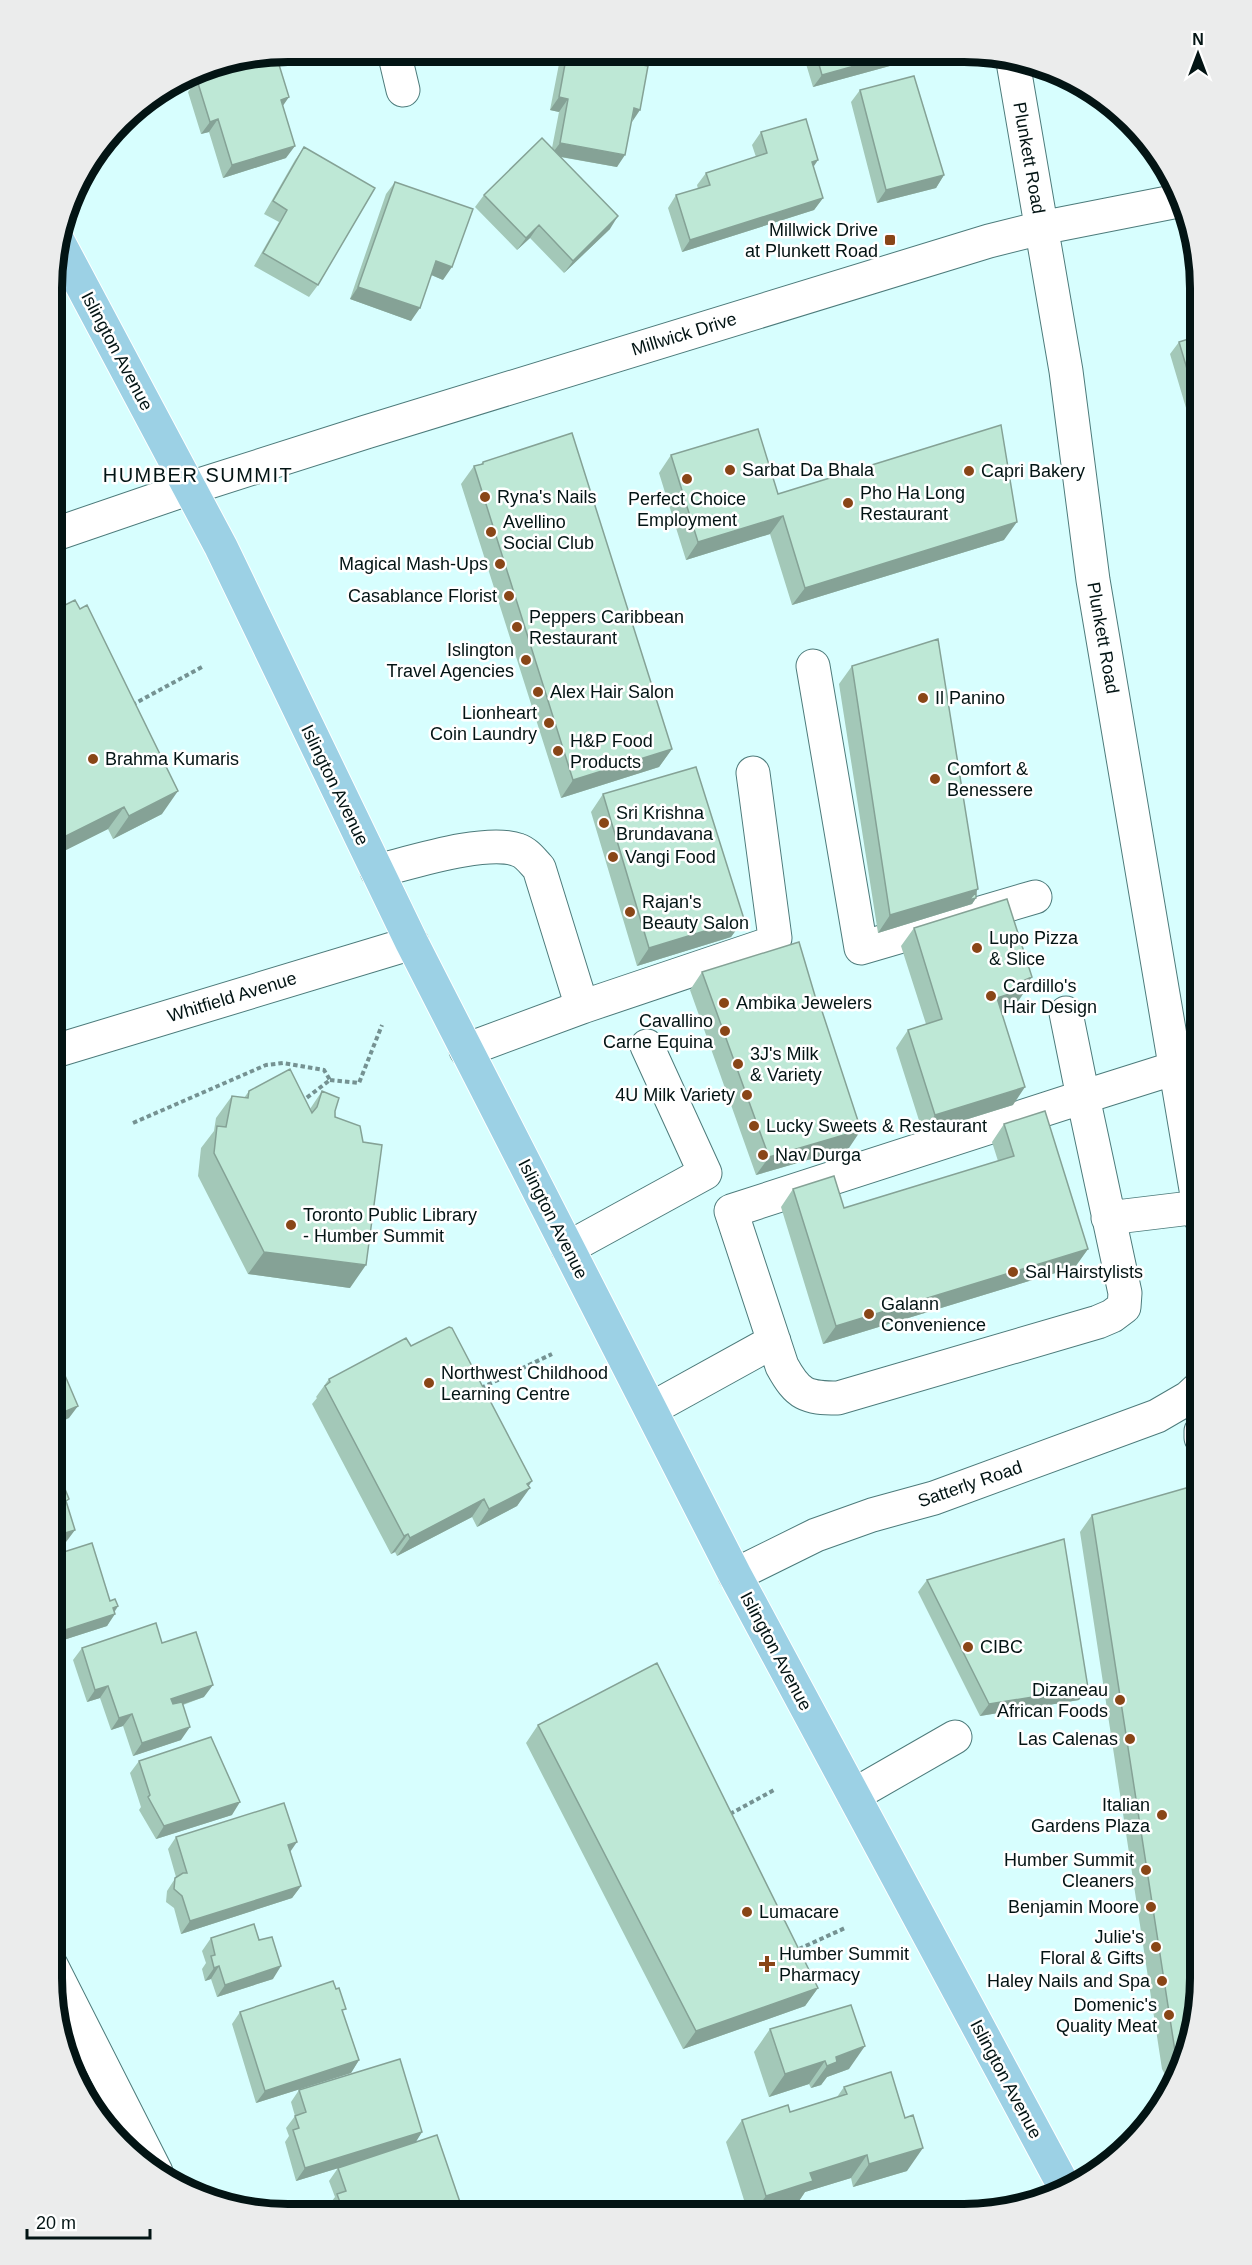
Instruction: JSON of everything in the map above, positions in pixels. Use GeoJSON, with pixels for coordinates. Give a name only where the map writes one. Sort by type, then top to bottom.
{"type":"FeatureCollection","features":[{"type":"Feature","properties":{"kind":"main road","name":"Islington Avenue"},"geometry":{"type":"LineString","coordinates":[[64,252],[226,557],[412,943],[735,1575],[1062,2181]]}},
{"type":"Feature","properties":{"kind":"street"},"geometry":{"type":"LineString","coordinates":[[396,62],[403,90]]}},
{"type":"Feature","properties":{"kind":"street","name":"Plunkett Road"},"geometry":{"type":"LineString","coordinates":[[1014,67],[1066,371],[1093,580],[1190,1155]]}},
{"type":"Feature","properties":{"kind":"street","name":"Millwick Drive"},"geometry":{"type":"LineString","coordinates":[[62,532],[190,488],[843,285],[1041,228],[1173,202]]}},
{"type":"Feature","properties":{"kind":"street"},"geometry":{"type":"LineString","coordinates":[[813,666],[861,948],[1035,897]]}},
{"type":"Feature","properties":{"kind":"street"},"geometry":{"type":"LineString","coordinates":[[466,1050],[582,1007],[770,944],[776,938],[753,772]]}},
{"type":"Feature","properties":{"kind":"street"},"geometry":{"type":"LineString","coordinates":[[377,871],[473,849],[495,847],[518,850],[539,868],[582,1007]]}},
{"type":"Feature","properties":{"kind":"street","name":"Whitfield Avenue"},"geometry":{"type":"LineString","coordinates":[[62,1049],[412,943]]}},
{"type":"Feature","properties":{"kind":"street"},"geometry":{"type":"LineString","coordinates":[[1066,1013],[1083,1097],[1108,1218],[1125,1293],[1124,1306],[1112,1316],[1098,1322],[838,1398],[815,1398],[803,1394],[791,1383],[782,1366],[731,1211],[1083,1097],[1175,1068]]}},
{"type":"Feature","properties":{"kind":"street"},"geometry":{"type":"LineString","coordinates":[[568,1248],[705,1173],[647,1046]]}},
{"type":"Feature","properties":{"kind":"street"},"geometry":{"type":"LineString","coordinates":[[1108,1218],[1190,1214]]}},
{"type":"Feature","properties":{"kind":"street"},"geometry":{"type":"LineString","coordinates":[[651,1409],[774,1341]]}},
{"type":"Feature","properties":{"kind":"street","name":"Satterly Road"},"geometry":{"type":"LineString","coordinates":[[735,1575],[816,1535],[872,1515],[934,1498],[1157,1416],[1190,1396]]}},
{"type":"Feature","properties":{"kind":"street"},"geometry":{"type":"LineString","coordinates":[[854,1795],[955,1737]]}},
{"type":"Feature","properties":{"kind":"street"},"geometry":{"type":"LineString","coordinates":[[62,1987],[147,2155]]}},
{"type":"Feature","properties":{"kind":"path"},"geometry":{"type":"LineString","coordinates":[[128,708],[202,667]]}},
{"type":"Feature","properties":{"kind":"path"},"geometry":{"type":"LineString","coordinates":[[304,1099],[330,1080],[359,1083],[382,1025]]}},
{"type":"Feature","properties":{"kind":"path"},"geometry":{"type":"LineString","coordinates":[[133,1123],[266,1065],[283,1063],[309,1066],[324,1070],[330,1080]]}},
{"type":"Feature","properties":{"kind":"path"},"geometry":{"type":"LineString","coordinates":[[475,1378],[480,1389],[552,1354]]}},
{"type":"Feature","properties":{"kind":"path"},"geometry":{"type":"LineString","coordinates":[[730,1814],[774,1790]]}},
{"type":"Feature","properties":{"kind":"path"},"geometry":{"type":"LineString","coordinates":[[799,1949],[845,1928]]}},
{"type":"Feature","properties":{"kind":"building"},"geometry":{"type":"Polygon","coordinates":[[[278,62],[289,97],[281,100],[295,146],[232,165],[218,119],[210,122],[197,81],[243,66],[278,62]]]}},
{"type":"Feature","properties":{"kind":"building"},"geometry":{"type":"Polygon","coordinates":[[[565,62],[626,62],[648,66],[640,110],[634,108],[625,155],[560,143],[568,99],[559,97],[565,62]]]}},
{"type":"Feature","properties":{"kind":"building"},"geometry":{"type":"Polygon","coordinates":[[[818,62],[869,62],[822,75],[818,62]]]}},
{"type":"Feature","properties":{"kind":"building"},"geometry":{"type":"Polygon","coordinates":[[[914,76],[944,175],[886,190],[860,90],[914,76]]]}},
{"type":"Feature","properties":{"kind":"building"},"geometry":{"type":"Polygon","coordinates":[[[806,119],[818,160],[812,162],[823,198],[690,240],[676,195],[710,185],[706,173],[767,153],[761,132],[806,119]]]}},
{"type":"Feature","properties":{"kind":"building"},"geometry":{"type":"Polygon","coordinates":[[[542,138],[618,216],[573,261],[539,225],[526,238],[484,195],[542,138]]]}},
{"type":"Feature","properties":{"kind":"building"},"geometry":{"type":"Polygon","coordinates":[[[304,147],[375,188],[318,285],[263,253],[287,210],[273,201],[304,147]]]}},
{"type":"Feature","properties":{"kind":"building"},"geometry":{"type":"Polygon","coordinates":[[[395,182],[473,209],[452,267],[436,261],[420,308],[358,287],[395,182]]]}},
{"type":"Feature","properties":{"kind":"building"},"geometry":{"type":"Polygon","coordinates":[[[1190,338],[1190,379],[1179,342],[1190,338]]]}},
{"type":"Feature","properties":{"kind":"building"},"geometry":{"type":"Polygon","coordinates":[[[1001,425],[1017,522],[805,588],[783,516],[698,542],[671,455],[758,429],[778,494],[1001,425]]]}},
{"type":"Feature","properties":{"kind":"building"},"geometry":{"type":"Polygon","coordinates":[[[572,433],[672,749],[573,780],[474,466],[572,433]]]}},
{"type":"Feature","properties":{"kind":"building","name":"Brahma Kumaris"},"geometry":{"type":"Polygon","coordinates":[[[75,600],[80,609],[87,605],[178,791],[129,816],[124,807],[62,838],[62,606],[75,600]]]}},
{"type":"Feature","properties":{"kind":"building"},"geometry":{"type":"Polygon","coordinates":[[[938,639],[978,889],[890,915],[852,666],[938,639]]]}},
{"type":"Feature","properties":{"kind":"building"},"geometry":{"type":"Polygon","coordinates":[[[696,767],[744,919],[649,948],[603,794],[696,767]]]}},
{"type":"Feature","properties":{"kind":"building"},"geometry":{"type":"Polygon","coordinates":[[[1007,899],[1032,977],[1025,980],[1027,988],[997,998],[1025,1087],[935,1115],[908,1030],[942,1019],[914,928],[1007,899]]]}},
{"type":"Feature","properties":{"kind":"building"},"geometry":{"type":"Polygon","coordinates":[[[799,942],[818,1006],[820,1005],[861,1130],[769,1157],[702,972],[799,942]]]}},
{"type":"Feature","properties":{"kind":"building","name":"Toronto Public Library - Humber Summit"},"geometry":{"type":"Polygon","coordinates":[[[290,1069],[312,1113],[317,1107],[322,1091],[339,1098],[335,1117],[360,1126],[363,1142],[382,1145],[366,1265],[264,1252],[214,1153],[217,1126],[226,1127],[232,1096],[248,1098],[249,1091],[290,1069]]]}},
{"type":"Feature","properties":{"kind":"building"},"geometry":{"type":"Polygon","coordinates":[[[1045,1111],[1088,1249],[836,1326],[793,1189],[834,1176],[844,1208],[1014,1156],[1004,1124],[1045,1111]]]}},
{"type":"Feature","properties":{"kind":"building"},"geometry":{"type":"Polygon","coordinates":[[[449,1327],[452,1328],[532,1481],[527,1484],[530,1488],[489,1509],[484,1499],[410,1538],[408,1534],[404,1536],[325,1386],[330,1382],[329,1379],[406,1338],[411,1346],[449,1327]]]}},
{"type":"Feature","properties":{"kind":"building"},"geometry":{"type":"Polygon","coordinates":[[[62,1368],[78,1406],[62,1413],[62,1368]]]}},
{"type":"Feature","properties":{"kind":"building","name":"Italian Gardens Plaza"},"geometry":{"type":"Polygon","coordinates":[[[1190,1487],[1190,1992],[1186,2022],[1177,2055],[1175,2051],[1092,1515],[1190,1487]]]}},
{"type":"Feature","properties":{"kind":"building"},"geometry":{"type":"Polygon","coordinates":[[[65,1489],[69,1499],[66,1501],[75,1530],[62,1534],[62,1490],[65,1489]]]}},
{"type":"Feature","properties":{"kind":"building"},"geometry":{"type":"Polygon","coordinates":[[[1064,1539],[1088,1688],[989,1704],[927,1580],[1064,1539]]]}},
{"type":"Feature","properties":{"kind":"building"},"geometry":{"type":"Polygon","coordinates":[[[92,1543],[110,1601],[115,1599],[118,1606],[113,1608],[115,1614],[62,1631],[62,1553],[92,1543]]]}},
{"type":"Feature","properties":{"kind":"building"},"geometry":{"type":"Polygon","coordinates":[[[156,1623],[162,1643],[196,1632],[213,1685],[171,1699],[173,1704],[182,1702],[190,1727],[142,1743],[132,1714],[119,1718],[108,1686],[95,1690],[82,1648],[156,1623]]]}},
{"type":"Feature","properties":{"kind":"building"},"geometry":{"type":"Polygon","coordinates":[[[657,1663],[818,1988],[696,2031],[538,1725],[657,1663]]]}},
{"type":"Feature","properties":{"kind":"building"},"geometry":{"type":"Polygon","coordinates":[[[211,1737],[240,1802],[164,1826],[148,1797],[150,1795],[139,1761],[211,1737]]]}},
{"type":"Feature","properties":{"kind":"building"},"geometry":{"type":"Polygon","coordinates":[[[284,1803],[297,1842],[288,1845],[301,1886],[190,1921],[182,1896],[174,1889],[175,1878],[187,1873],[176,1837],[284,1803]]]}},
{"type":"Feature","properties":{"kind":"building"},"geometry":{"type":"Polygon","coordinates":[[[254,1924],[259,1940],[272,1937],[281,1966],[225,1985],[219,1966],[214,1968],[211,1956],[215,1955],[211,1938],[254,1924]]]}},
{"type":"Feature","properties":{"kind":"building"},"geometry":{"type":"Polygon","coordinates":[[[333,1981],[336,1989],[339,1988],[346,2009],[342,2010],[359,2060],[265,2091],[240,2012],[333,1981]]]}},
{"type":"Feature","properties":{"kind":"building"},"geometry":{"type":"Polygon","coordinates":[[[851,2005],[865,2046],[836,2057],[837,2062],[827,2066],[825,2061],[785,2074],[770,2029],[851,2005]]]}},
{"type":"Feature","properties":{"kind":"building"},"geometry":{"type":"Polygon","coordinates":[[[400,2059],[422,2132],[305,2168],[293,2130],[299,2128],[295,2116],[306,2112],[299,2090],[400,2059]]]}},
{"type":"Feature","properties":{"kind":"building"},"geometry":{"type":"Polygon","coordinates":[[[891,2072],[905,2118],[913,2115],[923,2148],[869,2164],[867,2155],[810,2173],[813,2181],[766,2196],[742,2120],[788,2105],[790,2112],[847,2094],[844,2087],[891,2072]]]}},
{"type":"Feature","properties":{"kind":"building"},"geometry":{"type":"Polygon","coordinates":[[[437,2135],[461,2204],[341,2204],[337,2194],[346,2191],[338,2168],[437,2135]]]}},
{"type":"Feature","properties":{"kind":"place","name":"Millwick Drive at Plunkett Road"},"geometry":{"type":"Point","coordinates":[890,240]}},
{"type":"Feature","properties":{"kind":"place","name":"Sarbat Da Bhala"},"geometry":{"type":"Point","coordinates":[730,470]}},
{"type":"Feature","properties":{"kind":"place","name":"Capri Bakery"},"geometry":{"type":"Point","coordinates":[969,471]}},
{"type":"Feature","properties":{"kind":"place","name":"Perfect Choice Employment"},"geometry":{"type":"Point","coordinates":[687,479]}},
{"type":"Feature","properties":{"kind":"place","name":"Ryna's Nails"},"geometry":{"type":"Point","coordinates":[485,497]}},
{"type":"Feature","properties":{"kind":"place","name":"Pho Ha Long Restaurant"},"geometry":{"type":"Point","coordinates":[848,503]}},
{"type":"Feature","properties":{"kind":"place","name":"Avellino Social Club"},"geometry":{"type":"Point","coordinates":[491,532]}},
{"type":"Feature","properties":{"kind":"place","name":"Magical Mash-Ups"},"geometry":{"type":"Point","coordinates":[500,564]}},
{"type":"Feature","properties":{"kind":"place","name":"Casablance Florist"},"geometry":{"type":"Point","coordinates":[509,596]}},
{"type":"Feature","properties":{"kind":"place","name":"Peppers Caribbean Restaurant"},"geometry":{"type":"Point","coordinates":[517,627]}},
{"type":"Feature","properties":{"kind":"place","name":"Islington Travel Agencies"},"geometry":{"type":"Point","coordinates":[526,660]}},
{"type":"Feature","properties":{"kind":"place","name":"Alex Hair Salon"},"geometry":{"type":"Point","coordinates":[538,692]}},
{"type":"Feature","properties":{"kind":"place","name":"Il Panino"},"geometry":{"type":"Point","coordinates":[923,698]}},
{"type":"Feature","properties":{"kind":"place","name":"Lionheart Coin Laundry"},"geometry":{"type":"Point","coordinates":[549,723]}},
{"type":"Feature","properties":{"kind":"place","name":"H&P Food Products"},"geometry":{"type":"Point","coordinates":[558,751]}},
{"type":"Feature","properties":{"kind":"place","name":"Brahma Kumaris"},"geometry":{"type":"Point","coordinates":[93,759]}},
{"type":"Feature","properties":{"kind":"place","name":"Comfort & Benessere"},"geometry":{"type":"Point","coordinates":[935,779]}},
{"type":"Feature","properties":{"kind":"place","name":"Sri Krishna Brundavana"},"geometry":{"type":"Point","coordinates":[604,823]}},
{"type":"Feature","properties":{"kind":"place","name":"Vangi Food"},"geometry":{"type":"Point","coordinates":[613,857]}},
{"type":"Feature","properties":{"kind":"place","name":"Rajan's Beauty Salon"},"geometry":{"type":"Point","coordinates":[630,912]}},
{"type":"Feature","properties":{"kind":"place","name":"Lupo Pizza & Slice"},"geometry":{"type":"Point","coordinates":[977,948]}},
{"type":"Feature","properties":{"kind":"place","name":"Cardillo's Hair Design"},"geometry":{"type":"Point","coordinates":[991,996]}},
{"type":"Feature","properties":{"kind":"place","name":"Ambika Jewelers"},"geometry":{"type":"Point","coordinates":[724,1003]}},
{"type":"Feature","properties":{"kind":"place","name":"Cavallino Carne Equina"},"geometry":{"type":"Point","coordinates":[725,1031]}},
{"type":"Feature","properties":{"kind":"place","name":"3J's Milk & Variety"},"geometry":{"type":"Point","coordinates":[738,1064]}},
{"type":"Feature","properties":{"kind":"place","name":"4U Milk Variety"},"geometry":{"type":"Point","coordinates":[747,1095]}},
{"type":"Feature","properties":{"kind":"place","name":"Lucky Sweets & Restaurant"},"geometry":{"type":"Point","coordinates":[754,1126]}},
{"type":"Feature","properties":{"kind":"place","name":"Nav Durga"},"geometry":{"type":"Point","coordinates":[763,1155]}},
{"type":"Feature","properties":{"kind":"place","name":"Toronto Public Library - Humber Summit"},"geometry":{"type":"Point","coordinates":[291,1225]}},
{"type":"Feature","properties":{"kind":"place","name":"Sal Hairstylists"},"geometry":{"type":"Point","coordinates":[1013,1272]}},
{"type":"Feature","properties":{"kind":"place","name":"Galann Convenience"},"geometry":{"type":"Point","coordinates":[869,1314]}},
{"type":"Feature","properties":{"kind":"place","name":"Northwest Childhood Learning Centre"},"geometry":{"type":"Point","coordinates":[429,1383]}},
{"type":"Feature","properties":{"kind":"place","name":"CIBC"},"geometry":{"type":"Point","coordinates":[968,1647]}},
{"type":"Feature","properties":{"kind":"place","name":"Dizaneau African Foods"},"geometry":{"type":"Point","coordinates":[1120,1700]}},
{"type":"Feature","properties":{"kind":"place","name":"Las Calenas"},"geometry":{"type":"Point","coordinates":[1130,1739]}},
{"type":"Feature","properties":{"kind":"place","name":"Italian Gardens Plaza"},"geometry":{"type":"Point","coordinates":[1162,1815]}},
{"type":"Feature","properties":{"kind":"place","name":"Humber Summit Cleaners"},"geometry":{"type":"Point","coordinates":[1146,1870]}},
{"type":"Feature","properties":{"kind":"place","name":"Benjamin Moore"},"geometry":{"type":"Point","coordinates":[1151,1907]}},
{"type":"Feature","properties":{"kind":"place","name":"Lumacare"},"geometry":{"type":"Point","coordinates":[747,1912]}},
{"type":"Feature","properties":{"kind":"place","name":"Julie's Floral & Gifts"},"geometry":{"type":"Point","coordinates":[1156,1947]}},
{"type":"Feature","properties":{"kind":"place","name":"Humber Summit Pharmacy"},"geometry":{"type":"Point","coordinates":[767,1964]}},
{"type":"Feature","properties":{"kind":"place","name":"Haley Nails and Spa"},"geometry":{"type":"Point","coordinates":[1162,1981]}},
{"type":"Feature","properties":{"kind":"place","name":"Domenic's Quality Meat"},"geometry":{"type":"Point","coordinates":[1169,2015]}},
{"type":"Feature","properties":{"kind":"district","name":"HUMBER SUMMIT"},"geometry":{"type":"Point","coordinates":[198,475]}}]}
